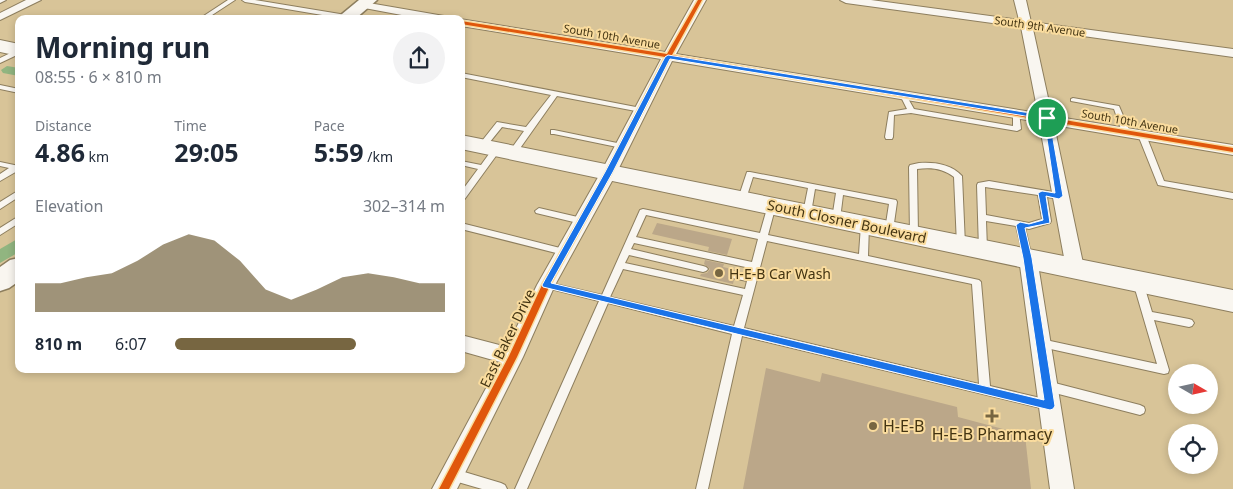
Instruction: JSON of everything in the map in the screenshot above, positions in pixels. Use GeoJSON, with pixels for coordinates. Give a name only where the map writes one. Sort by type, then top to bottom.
{"type":"FeatureCollection","features":[{"type":"Feature","properties":{"kind":"main road"},"geometry":{"type":"LineString","coordinates":[[349,15],[366,2]]}},
{"type":"Feature","properties":{"kind":"main road"},"geometry":{"type":"LineString","coordinates":[[0,46],[15,50]]}},
{"type":"Feature","properties":{"kind":"main road","name":"South Closner Boulevard"},"geometry":{"type":"LineString","coordinates":[[487,151],[609,172],[1233,301]]}},
{"type":"Feature","properties":{"kind":"main road"},"geometry":{"type":"LineString","coordinates":[[0,282],[15,270]]}},
{"type":"Feature","properties":{"kind":"street"},"geometry":{"type":"LineString","coordinates":[[0,17],[31,0]]}},
{"type":"Feature","properties":{"kind":"street","name":"East Baker Drive"},"geometry":{"type":"LineString","coordinates":[[448,482],[514,357],[546,285],[609,172],[668,57],[700,0]]}},
{"type":"Feature","properties":{"kind":"street","name":"South 9th Avenue"},"geometry":{"type":"LineString","coordinates":[[846,0],[1233,53]]}},
{"type":"Feature","properties":{"kind":"street"},"geometry":{"type":"LineString","coordinates":[[1020,0],[1047,118],[1059,196],[1075,268]]}},
{"type":"Feature","properties":{"kind":"street"},"geometry":{"type":"LineString","coordinates":[[366,2],[426,15]]}},
{"type":"Feature","properties":{"kind":"street","name":"South 10th Avenue"},"geometry":{"type":"LineString","coordinates":[[465,23],[1233,150]]}},
{"type":"Feature","properties":{"kind":"street"},"geometry":{"type":"LineString","coordinates":[[1028,258],[1062,489]]}},
{"type":"Feature","properties":{"kind":"street"},"geometry":{"type":"LineString","coordinates":[[465,344],[514,357]]}},
{"type":"Feature","properties":{"kind":"lane"},"geometry":{"type":"LineString","coordinates":[[208,15],[232,0]]}},
{"type":"Feature","properties":{"kind":"lane"},"geometry":{"type":"LineString","coordinates":[[245,0],[328,15]]}},
{"type":"Feature","properties":{"kind":"lane"},"geometry":{"type":"LineString","coordinates":[[0,61],[15,53]]}},
{"type":"Feature","properties":{"kind":"lane"},"geometry":{"type":"LineString","coordinates":[[465,77],[641,110]]}},
{"type":"Feature","properties":{"kind":"lane"},"geometry":{"type":"LineString","coordinates":[[0,87],[15,90]]}},
{"type":"Feature","properties":{"kind":"lane"},"geometry":{"type":"LineString","coordinates":[[465,161],[528,130],[555,94]]}},
{"type":"Feature","properties":{"kind":"lane"},"geometry":{"type":"LineString","coordinates":[[903,95],[911,111]]}},
{"type":"Feature","properties":{"kind":"lane"},"geometry":{"type":"LineString","coordinates":[[1073,100],[1117,107],[1126,132]]}},
{"type":"Feature","properties":{"kind":"lane"},"geometry":{"type":"LineString","coordinates":[[889,138],[891,113],[911,111],[1017,129],[1016,113]]}},
{"type":"Feature","properties":{"kind":"lane"},"geometry":{"type":"LineString","coordinates":[[465,191],[500,124],[528,130]]}},
{"type":"Feature","properties":{"kind":"lane"},"geometry":{"type":"LineString","coordinates":[[554,132],[622,146]]}},
{"type":"Feature","properties":{"kind":"lane"},"geometry":{"type":"LineString","coordinates":[[1142,135],[1161,183],[1233,196]]}},
{"type":"Feature","properties":{"kind":"lane"},"geometry":{"type":"LineString","coordinates":[[0,164],[15,168]]}},
{"type":"Feature","properties":{"kind":"lane"},"geometry":{"type":"LineString","coordinates":[[863,258],[889,230],[913,167],[922,164],[952,170],[958,176],[972,247]]}},
{"type":"Feature","properties":{"kind":"lane"},"geometry":{"type":"LineString","coordinates":[[0,178],[15,169]]}},
{"type":"Feature","properties":{"kind":"lane"},"geometry":{"type":"LineString","coordinates":[[742,199],[750,174],[893,202],[889,230]]}},
{"type":"Feature","properties":{"kind":"lane"},"geometry":{"type":"LineString","coordinates":[[972,247],[981,217],[981,185],[1059,196]]}},
{"type":"Feature","properties":{"kind":"lane"},"geometry":{"type":"LineString","coordinates":[[807,213],[812,186]]}},
{"type":"Feature","properties":{"kind":"lane"},"geometry":{"type":"LineString","coordinates":[[836,219],[840,191]]}},
{"type":"Feature","properties":{"kind":"lane"},"geometry":{"type":"LineString","coordinates":[[1042,193],[1047,222]]}},
{"type":"Feature","properties":{"kind":"lane"},"geometry":{"type":"LineString","coordinates":[[0,206],[15,196]]}},
{"type":"Feature","properties":{"kind":"lane"},"geometry":{"type":"LineString","coordinates":[[702,489],[738,332],[772,206]]}},
{"type":"Feature","properties":{"kind":"lane"},"geometry":{"type":"LineString","coordinates":[[539,211],[582,221]]}},
{"type":"Feature","properties":{"kind":"lane"},"geometry":{"type":"LineString","coordinates":[[521,489],[643,212],[676,223],[719,232],[763,238],[976,282],[985,390]]}},
{"type":"Feature","properties":{"kind":"lane"},"geometry":{"type":"LineString","coordinates":[[981,217],[1029,226],[1047,222],[1066,225]]}},
{"type":"Feature","properties":{"kind":"lane"},"geometry":{"type":"LineString","coordinates":[[0,232],[15,221]]}},
{"type":"Feature","properties":{"kind":"lane"},"geometry":{"type":"LineString","coordinates":[[1020,225],[1028,258]]}},
{"type":"Feature","properties":{"kind":"lane"},"geometry":{"type":"LineString","coordinates":[[465,227],[564,252]]}},
{"type":"Feature","properties":{"kind":"lane"},"geometry":{"type":"LineString","coordinates":[[631,239],[667,242],[712,252],[756,266]]}},
{"type":"Feature","properties":{"kind":"lane"},"geometry":{"type":"LineString","coordinates":[[626,252],[703,269]]}},
{"type":"Feature","properties":{"kind":"lane"},"geometry":{"type":"LineString","coordinates":[[620,265],[748,293]]}},
{"type":"Feature","properties":{"kind":"lane"},"geometry":{"type":"LineString","coordinates":[[735,276],[752,279]]}},
{"type":"Feature","properties":{"kind":"lane"},"geometry":{"type":"LineString","coordinates":[[1040,343],[1164,370],[1137,281]]}},
{"type":"Feature","properties":{"kind":"lane"},"geometry":{"type":"LineString","coordinates":[[546,285],[985,390],[1048,396],[1140,410]]}},
{"type":"Feature","properties":{"kind":"lane"},"geometry":{"type":"LineString","coordinates":[[1148,314],[1189,324]]}},
{"type":"Feature","properties":{"kind":"lane"},"geometry":{"type":"LineString","coordinates":[[448,482],[501,489]]}},
{"type":"Feature","properties":{"kind":"building"},"geometry":{"type":"Polygon","coordinates":[[[657,223],[732,239],[727,255],[708,251],[709,247],[652,234],[657,223]]]}},
{"type":"Feature","properties":{"kind":"building","name":"H-E-B Car Wash"},"geometry":{"type":"Polygon","coordinates":[[[705,260],[724,264],[723,267],[736,270],[728,276],[734,280],[733,284],[700,276],[707,273],[710,269],[704,264],[705,260]]]}},
{"type":"Feature","properties":{"kind":"building","name":"H-E-B"},"geometry":{"type":"Polygon","coordinates":[[[766,368],[820,382],[822,373],[957,407],[958,417],[1025,435],[1031,489],[743,489],[766,368]]]}},
{"type":"Feature","properties":{"kind":"waterway"},"geometry":{"type":"LineString","coordinates":[[7,70],[15,71]]}},
{"type":"Feature","properties":{"kind":"waterway"},"geometry":{"type":"LineString","coordinates":[[0,257],[15,247]]}},
{"type":"Feature","properties":{"kind":"cycle path"},"geometry":{"type":"LineString","coordinates":[[444,489],[513,357],[546,285],[609,172],[668,57],[700,0]]}},
{"type":"Feature","properties":{"kind":"cycle path"},"geometry":{"type":"LineString","coordinates":[[465,23],[1233,150]]}},
{"type":"Feature","properties":{"kind":"place","name":"H-E-B Car Wash"},"geometry":{"type":"Point","coordinates":[719,273]}},
{"type":"Feature","properties":{"kind":"place","name":"H-E-B Pharmacy"},"geometry":{"type":"Point","coordinates":[992,416]}},
{"type":"Feature","properties":{"kind":"place","name":"H-E-B"},"geometry":{"type":"Point","coordinates":[873,426]}},
{"type":"Feature","properties":{"kind":"route"},"geometry":{"type":"LineString","coordinates":[[668,57],[1047,118],[1059,196],[1042,193],[1047,222],[1029,226],[1020,225],[1028,258],[1050,406],[546,285],[609,172],[668,57]]}}]}
